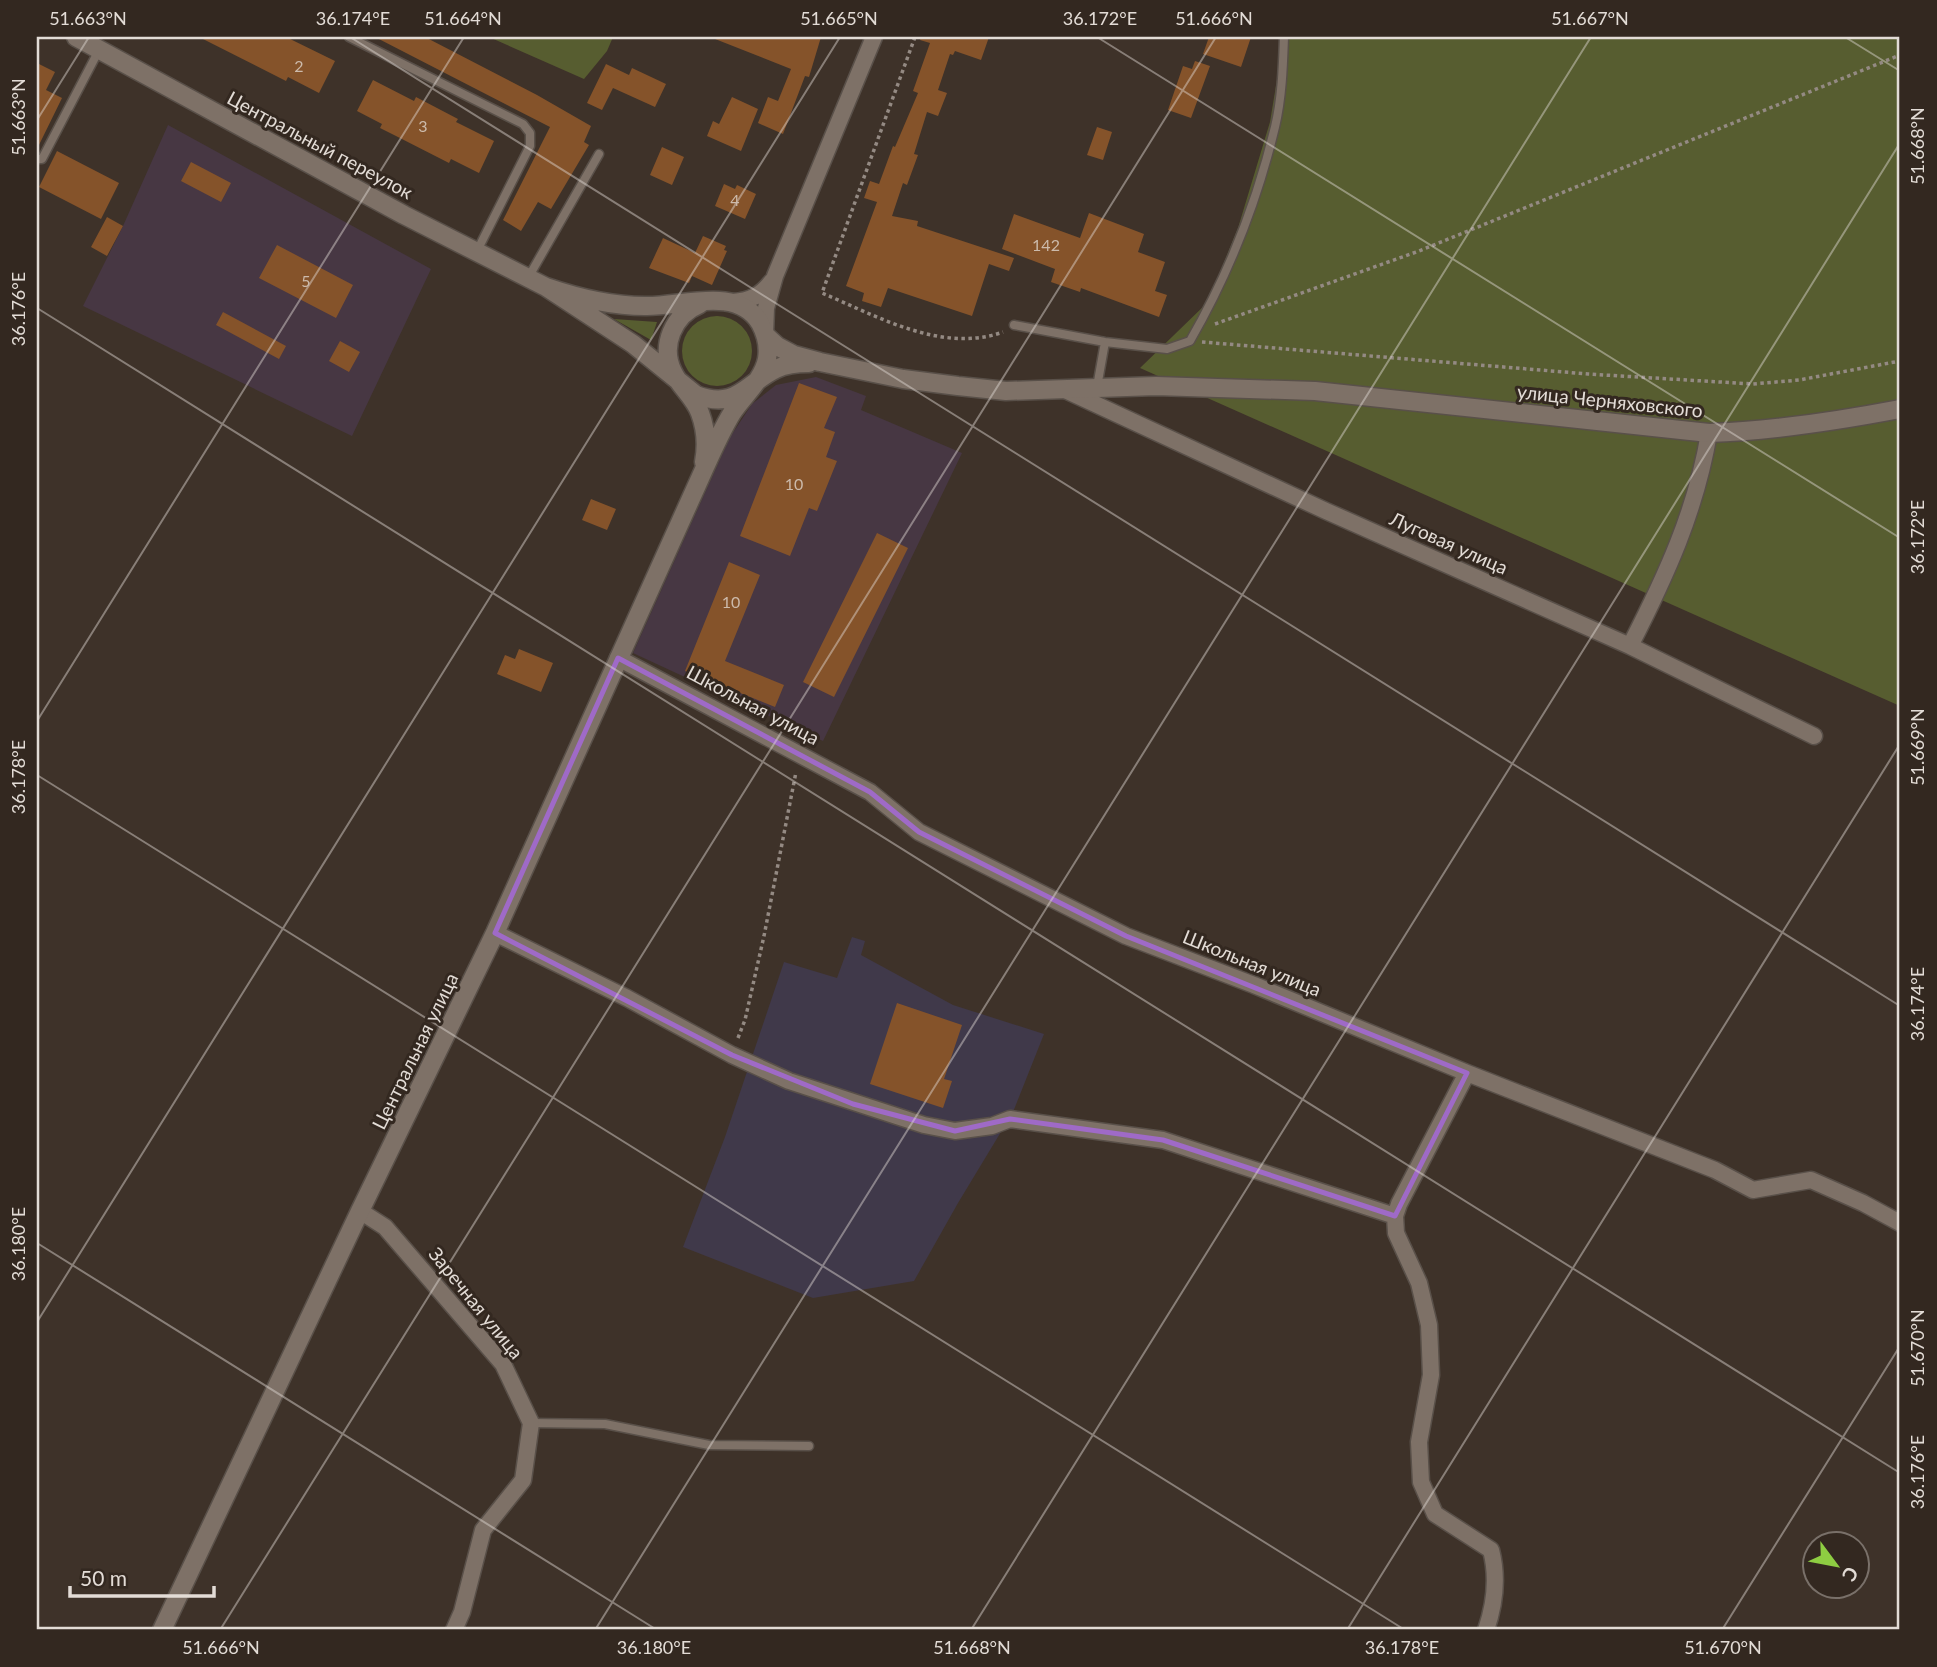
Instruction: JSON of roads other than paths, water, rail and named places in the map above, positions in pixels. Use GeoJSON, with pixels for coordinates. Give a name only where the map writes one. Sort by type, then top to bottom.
{"type":"FeatureCollection","features":[{"type":"Feature","properties":{"kind":"main road","name":"Центральный переулок"},"geometry":{"type":"LineString","coordinates":[[76,37],[476,253],[545,287]]}},
{"type":"Feature","properties":{"kind":"main road"},"geometry":{"type":"LineString","coordinates":[[545,287],[633,344],[687,390],[707,399],[728,399],[748,390],[763,376],[779,367],[820,362]]}},
{"type":"Feature","properties":{"kind":"main road"},"geometry":{"type":"LineString","coordinates":[[545,287],[603,303],[646,306],[723,300],[742,306],[757,318],[765,335],[767,360],[762,373],[731,414],[697,485]]}},
{"type":"Feature","properties":{"kind":"main road"},"geometry":{"type":"LineString","coordinates":[[697,485],[704,468],[705,431],[696,404],[674,374],[668,356],[670,336],[685,312],[702,302]]}},
{"type":"Feature","properties":{"kind":"main road"},"geometry":{"type":"LineString","coordinates":[[765,335],[777,346],[794,355],[820,362]]}},
{"type":"Feature","properties":{"kind":"main road","name":"улица Черняховского"},"geometry":{"type":"LineString","coordinates":[[820,362],[958,386],[1006,391],[1156,386],[1315,391],[1709,433],[1742,432],[1844,420],[1900,409]]}},
{"type":"Feature","properties":{"kind":"main road","name":"Центральная улица"},"geometry":{"type":"LineString","coordinates":[[162,1630],[495,933],[697,485]]}},
{"type":"Feature","properties":{"kind":"street"},"geometry":{"type":"LineString","coordinates":[[765,335],[766,308],[775,276],[874,37]]}},
{"type":"Feature","properties":{"kind":"street"},"geometry":{"type":"LineString","coordinates":[[733,302],[756,297],[775,276]]}},
{"type":"Feature","properties":{"kind":"street","name":"Луговая улица"},"geometry":{"type":"LineString","coordinates":[[1065,390],[1326,511],[1630,646],[1814,736]]}},
{"type":"Feature","properties":{"kind":"street"},"geometry":{"type":"LineString","coordinates":[[1630,646],[1667,572],[1703,468],[1709,433]]}},
{"type":"Feature","properties":{"kind":"street","name":"Школьная улица"},"geometry":{"type":"LineString","coordinates":[[618,658],[870,792],[919,832],[1126,936],[1714,1170],[1753,1190],[1811,1180],[1900,1223]]}},
{"type":"Feature","properties":{"kind":"street"},"geometry":{"type":"LineString","coordinates":[[495,933],[627,998],[732,1055],[789,1081],[924,1125],[954,1131],[992,1126],[1010,1119],[1163,1140],[1395,1216]]}},
{"type":"Feature","properties":{"kind":"street"},"geometry":{"type":"LineString","coordinates":[[1467,1073],[1395,1216],[1396,1233],[1419,1283],[1430,1325],[1432,1375],[1419,1442],[1421,1482],[1435,1514],[1491,1550],[1496,1571],[1492,1613],[1486,1630]]}},
{"type":"Feature","properties":{"kind":"street","name":"Заречная улица"},"geometry":{"type":"LineString","coordinates":[[360,1211],[384,1227],[503,1364],[531,1423]]}},
{"type":"Feature","properties":{"kind":"street"},"geometry":{"type":"LineString","coordinates":[[454,1630],[462,1612],[482,1530],[523,1480],[531,1423]]}},
{"type":"Feature","properties":{"kind":"lane"},"geometry":{"type":"LineString","coordinates":[[349,37],[523,124],[530,133],[530,146],[476,253]]}},
{"type":"Feature","properties":{"kind":"lane"},"geometry":{"type":"LineString","coordinates":[[1014,326],[1105,342],[1167,349],[1190,341],[1217,292],[1250,212],[1276,125],[1284,37]]}},
{"type":"Feature","properties":{"kind":"lane"},"geometry":{"type":"LineString","coordinates":[[37,159],[42,159],[99,50]]}},
{"type":"Feature","properties":{"kind":"lane"},"geometry":{"type":"LineString","coordinates":[[528,278],[598,154]]}},
{"type":"Feature","properties":{"kind":"lane"},"geometry":{"type":"LineString","coordinates":[[1097,388],[1105,342]]}},
{"type":"Feature","properties":{"kind":"lane"},"geometry":{"type":"LineString","coordinates":[[531,1423],[605,1424],[709,1445],[809,1446]]}}]}
